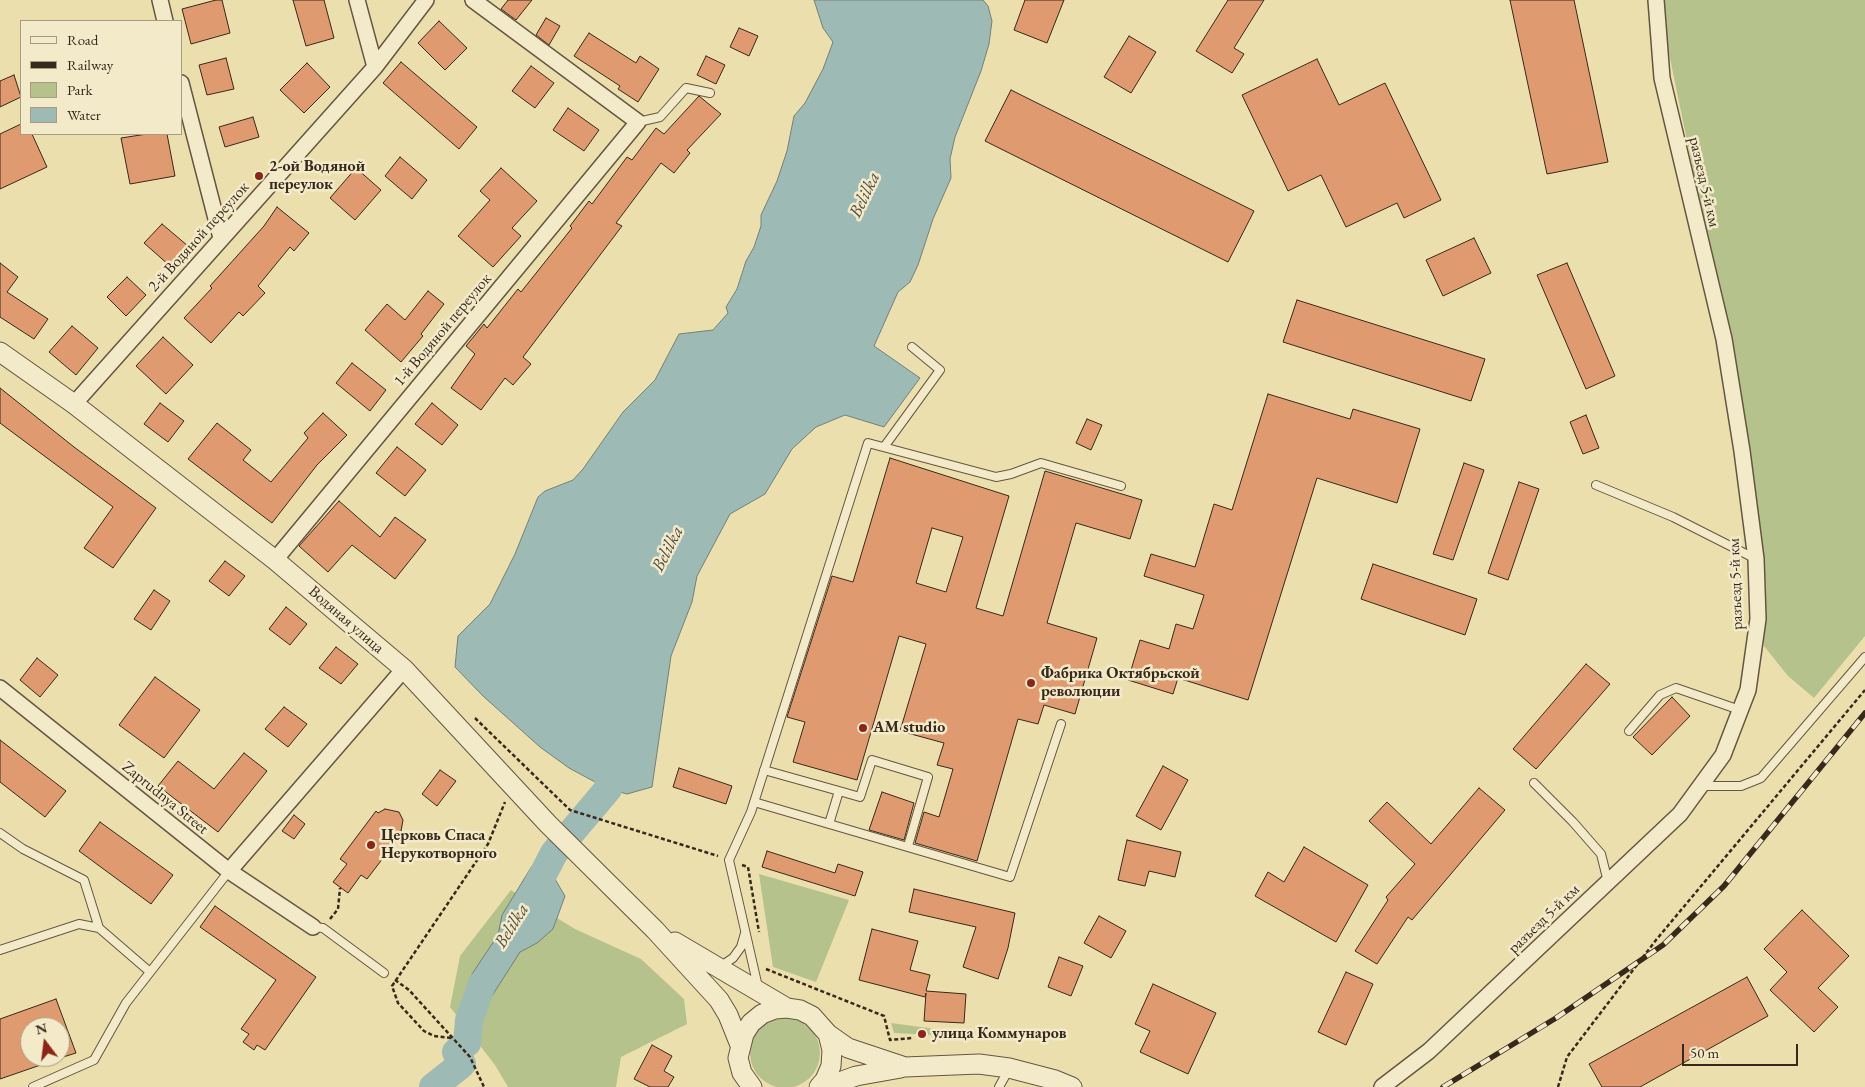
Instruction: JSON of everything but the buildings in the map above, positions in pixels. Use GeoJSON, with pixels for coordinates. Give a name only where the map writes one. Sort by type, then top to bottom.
{"type":"FeatureCollection","features":[{"type":"Feature","properties":{"kind":"street"},"geometry":{"type":"LineString","coordinates":[[160,0],[165,20]]}},
{"type":"Feature","properties":{"kind":"street"},"geometry":{"type":"LineString","coordinates":[[357,0],[375,67]]}},
{"type":"Feature","properties":{"kind":"street","name":"2-й Водяной переулок"},"geometry":{"type":"LineString","coordinates":[[74,404],[375,67],[426,0]]}},
{"type":"Feature","properties":{"kind":"street"},"geometry":{"type":"LineString","coordinates":[[473,0],[638,122]]}},
{"type":"Feature","properties":{"kind":"street","name":"разъезд 5-й км"},"geometry":{"type":"LineString","coordinates":[[1382,1087],[1429,1051],[1518,970],[1680,814],[1723,755],[1748,690],[1758,619],[1756,559],[1724,339],[1662,78],[1656,0]]}},
{"type":"Feature","properties":{"kind":"street"},"geometry":{"type":"LineString","coordinates":[[182,87],[221,238]]}},
{"type":"Feature","properties":{"kind":"street","name":"1-й Водяной переулок"},"geometry":{"type":"LineString","coordinates":[[276,560],[638,122]]}},
{"type":"Feature","properties":{"kind":"street","name":"Водяная улица"},"geometry":{"type":"LineString","coordinates":[[0,352],[74,404],[276,560],[404,670],[548,824],[655,930]]}},
{"type":"Feature","properties":{"kind":"street"},"geometry":{"type":"LineString","coordinates":[[229,871],[404,670]]}},
{"type":"Feature","properties":{"kind":"street","name":"Zaprudnya Street"},"geometry":{"type":"LineString","coordinates":[[0,688],[229,871],[318,928]]}},
{"type":"Feature","properties":{"kind":"street"},"geometry":{"type":"LineString","coordinates":[[655,930],[717,969],[787,1008]]}},
{"type":"Feature","properties":{"kind":"street"},"geometry":{"type":"LineString","coordinates":[[655,930],[718,1000],[728,1015],[740,1045]]}},
{"type":"Feature","properties":{"kind":"street"},"geometry":{"type":"LineString","coordinates":[[745,1082],[738,1058],[740,1045],[751,1022],[762,1014],[775,1009],[800,1010],[812,1016],[828,1034],[848,1048],[905,1067]]}},
{"type":"Feature","properties":{"kind":"street"},"geometry":{"type":"LineString","coordinates":[[819,1087],[825,1080],[831,1066],[832,1050],[828,1034]]}},
{"type":"Feature","properties":{"kind":"street"},"geometry":{"type":"LineString","coordinates":[[826,1087],[856,1076],[905,1067],[979,1064],[1009,1068],[1055,1080],[1072,1087]]}},
{"type":"Feature","properties":{"kind":"lane"},"geometry":{"type":"LineString","coordinates":[[638,122],[660,117],[686,88],[710,94]]}},
{"type":"Feature","properties":{"kind":"lane"},"geometry":{"type":"LineString","coordinates":[[884,447],[940,370],[912,348]]}},
{"type":"Feature","properties":{"kind":"lane"},"geometry":{"type":"LineString","coordinates":[[759,993],[729,860],[754,802],[868,443],[996,477],[1011,474],[1041,463],[1120,486]]}},
{"type":"Feature","properties":{"kind":"lane"},"geometry":{"type":"LineString","coordinates":[[1596,485],[1673,517],[1756,559]]}},
{"type":"Feature","properties":{"kind":"lane"},"geometry":{"type":"LineString","coordinates":[[1700,786],[1741,786],[1761,778],[1865,657]]}},
{"type":"Feature","properties":{"kind":"lane"},"geometry":{"type":"LineString","coordinates":[[1629,731],[1660,695],[1676,688],[1740,710]]}},
{"type":"Feature","properties":{"kind":"lane"},"geometry":{"type":"LineString","coordinates":[[754,802],[1010,877],[1061,724]]}},
{"type":"Feature","properties":{"kind":"lane"},"geometry":{"type":"LineString","coordinates":[[764,770],[860,797],[872,760],[928,777],[908,846]]}},
{"type":"Feature","properties":{"kind":"lane"},"geometry":{"type":"LineString","coordinates":[[1534,782],[1601,854],[1608,882]]}},
{"type":"Feature","properties":{"kind":"lane"},"geometry":{"type":"LineString","coordinates":[[829,824],[838,791]]}},
{"type":"Feature","properties":{"kind":"lane"},"geometry":{"type":"LineString","coordinates":[[0,833],[22,849],[84,880],[99,928]]}},
{"type":"Feature","properties":{"kind":"lane"},"geometry":{"type":"LineString","coordinates":[[33,1087],[94,1060],[126,1003],[229,871]]}},
{"type":"Feature","properties":{"kind":"lane"},"geometry":{"type":"LineString","coordinates":[[0,950],[79,924],[99,928],[150,972]]}},
{"type":"Feature","properties":{"kind":"lane"},"geometry":{"type":"LineString","coordinates":[[318,928],[384,973]]}},
{"type":"Feature","properties":{"kind":"lane"},"geometry":{"type":"LineString","coordinates":[[717,969],[733,958],[741,947],[746,931]]}},
{"type":"Feature","properties":{"kind":"lane"},"geometry":{"type":"LineString","coordinates":[[1000,1087],[1009,1068]]}},
{"type":"Feature","properties":{"kind":"path"},"geometry":{"type":"LineString","coordinates":[[1558,1087],[1566,1056],[1646,953],[1865,690]]}},
{"type":"Feature","properties":{"kind":"path"},"geometry":{"type":"LineString","coordinates":[[469,712],[570,810],[729,860]]}},
{"type":"Feature","properties":{"kind":"path"},"geometry":{"type":"LineString","coordinates":[[451,1038],[434,1036],[424,1031],[398,1003],[392,986],[488,844],[505,802],[515,788]]}},
{"type":"Feature","properties":{"kind":"path"},"geometry":{"type":"LineString","coordinates":[[318,928],[338,909],[340,888]]}},
{"type":"Feature","properties":{"kind":"path"},"geometry":{"type":"LineString","coordinates":[[765,968],[884,1016],[890,1040],[912,1038]]}},
{"type":"Feature","properties":{"kind":"path"},"geometry":{"type":"LineString","coordinates":[[398,982],[409,990],[470,1057],[484,1087]]}},
{"type":"Feature","properties":{"kind":"green space"},"geometry":{"type":"Polygon","coordinates":[[[1658,0],[1865,0],[1865,636],[1814,698],[1788,676],[1764,646],[1744,417],[1658,0]]]}},
{"type":"Feature","properties":{"kind":"green space"},"geometry":{"type":"Polygon","coordinates":[[[759,874],[849,900],[816,982],[773,967],[759,874]]]}},
{"type":"Feature","properties":{"kind":"green space"},"geometry":{"type":"Polygon","coordinates":[[[511,890],[575,929],[641,959],[684,999],[687,1024],[621,1057],[616,1087],[508,1087],[495,1065],[450,1007],[460,956],[511,890]]]}},
{"type":"Feature","properties":{"kind":"green space"},"geometry":{"type":"Polygon","coordinates":[[[785,1018],[804,1024],[814,1034],[820,1053],[814,1072],[804,1082],[785,1088],[766,1082],[756,1072],[750,1053],[756,1034],[766,1024],[785,1018]]]}},
{"type":"Feature","properties":{"kind":"green space"},"geometry":{"type":"Polygon","coordinates":[[[891,1023],[936,1029],[938,1032],[934,1035],[894,1033],[891,1023]]]}},
{"type":"Feature","properties":{"kind":"water"},"geometry":{"type":"Polygon","coordinates":[[[814,0],[983,0],[988,6],[992,21],[989,44],[981,71],[955,137],[950,159],[951,178],[933,219],[918,265],[910,282],[898,292],[874,346],[920,378],[884,427],[845,415],[816,427],[792,449],[765,494],[730,514],[697,576],[692,602],[671,656],[652,787],[627,794],[608,789],[569,768],[540,747],[483,696],[455,667],[458,636],[490,604],[515,554],[538,497],[545,491],[573,480],[583,469],[623,412],[655,380],[679,334],[713,330],[728,313],[726,307],[737,289],[746,261],[754,247],[761,226],[761,215],[777,181],[787,151],[794,116],[805,103],[823,69],[833,42],[823,28],[814,0]]]}},
{"type":"Feature","properties":{"kind":"water"},"geometry":{"type":"Polygon","coordinates":[[[549,850],[554,853],[552,874],[565,896],[553,929],[537,943],[520,952],[490,999],[469,1020],[472,974],[498,935],[502,915],[532,866],[549,850]]]}},
{"type":"Feature","properties":{"kind":"water"},"geometry":{"type":"Polygon","coordinates":[[[462,1064],[460,1077],[447,1087],[421,1087],[436,1076],[462,1064]]]}},
{"type":"Feature","properties":{"kind":"waterway","name":"Belilka"},"geometry":{"type":"LineString","coordinates":[[537,886],[554,853],[608,789],[612,751]]}},
{"type":"Feature","properties":{"kind":"waterway","name":"Belilka"},"geometry":{"type":"LineString","coordinates":[[433,1087],[462,1064],[456,1052],[467,1043],[469,1020],[482,984]]}},
{"type":"Feature","properties":{"kind":"railway"},"geometry":{"type":"LineString","coordinates":[[1443,1087],[1556,1018],[1663,945],[1724,886],[1865,713]]}},
{"type":"Feature","properties":{"kind":"place","name":"2-ой Водяной переулок"},"geometry":{"type":"Point","coordinates":[259,176]}},
{"type":"Feature","properties":{"kind":"place","name":"Фабрика Октябрьской революции"},"geometry":{"type":"Point","coordinates":[1031,683]}},
{"type":"Feature","properties":{"kind":"place","name":"AM studio"},"geometry":{"type":"Point","coordinates":[863,728]}},
{"type":"Feature","properties":{"kind":"place","name":"Церковь Спаса Нерукотворного"},"geometry":{"type":"Point","coordinates":[371,845]}},
{"type":"Feature","properties":{"kind":"place","name":"улица Коммунаров"},"geometry":{"type":"Point","coordinates":[922,1034]}}]}
